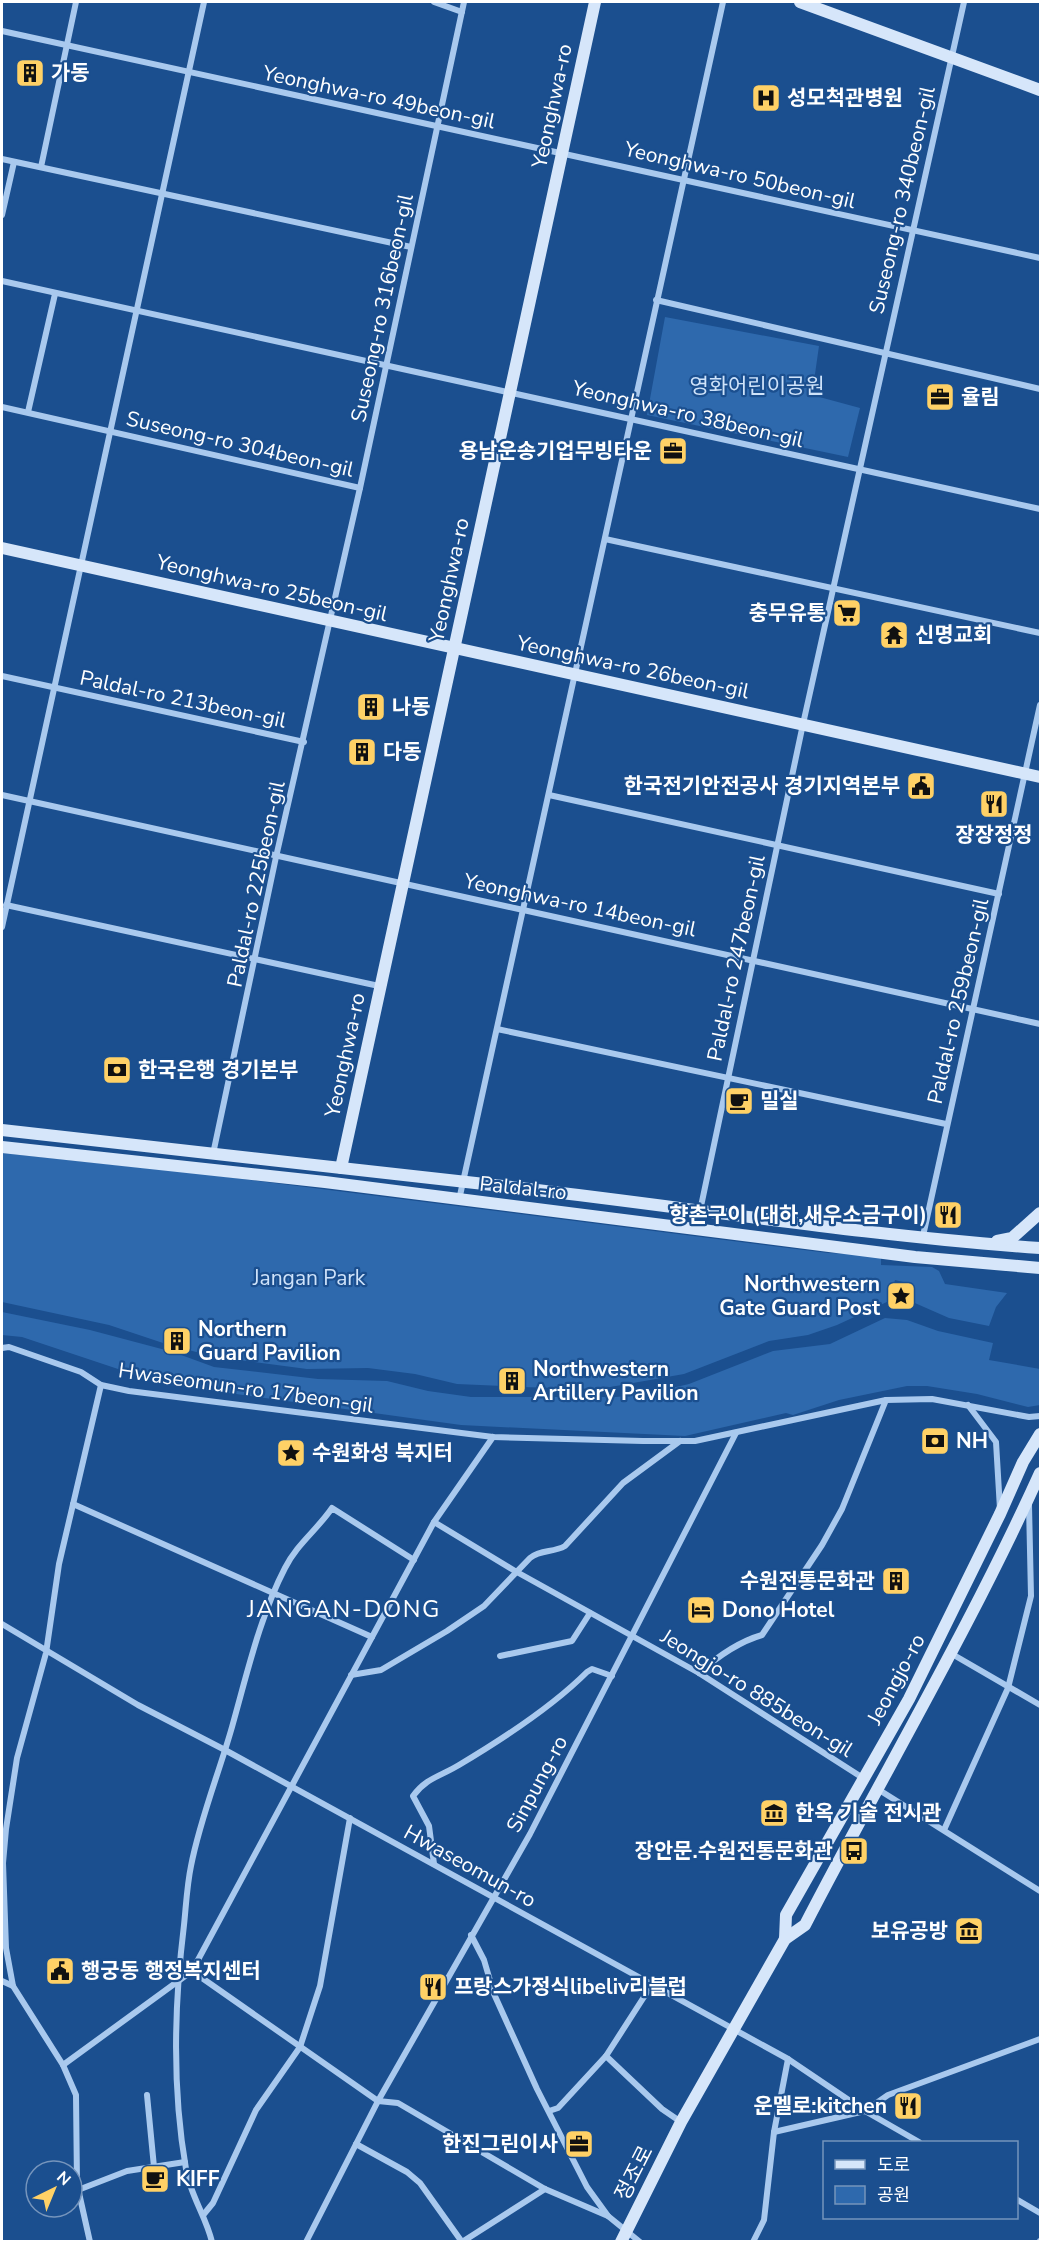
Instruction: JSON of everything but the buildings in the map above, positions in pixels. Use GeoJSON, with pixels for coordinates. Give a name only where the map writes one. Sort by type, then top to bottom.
{"type":"FeatureCollection","features":[{"type":"Feature","properties":{"kind":"street"},"geometry":{"type":"LineString","coordinates":[[41,167],[76,2]]}},
{"type":"Feature","properties":{"kind":"street","name":"Suseong-ro 304beon-gil"},"geometry":{"type":"LineString","coordinates":[[81,565],[204,2]]}},
{"type":"Feature","properties":{"kind":"street"},"geometry":{"type":"LineString","coordinates":[[434,2],[462,12]]}},
{"type":"Feature","properties":{"kind":"street","name":"Suseong-ro 316beon-gil"},"geometry":{"type":"LineString","coordinates":[[330,621],[439,127],[464,2]]}},
{"type":"Feature","properties":{"kind":"street","name":"Yeonghwa-ro"},"geometry":{"type":"LineString","coordinates":[[341,1168],[595,2]]}},
{"type":"Feature","properties":{"kind":"street"},"geometry":{"type":"LineString","coordinates":[[459,1201],[723,2]]}},
{"type":"Feature","properties":{"kind":"street"},"geometry":{"type":"LineString","coordinates":[[800,2],[1041,90]]}},
{"type":"Feature","properties":{"kind":"street","name":"Suseong-ro 340beon-gil"},"geometry":{"type":"LineString","coordinates":[[803,724],[964,2]]}},
{"type":"Feature","properties":{"kind":"street","name":"Yeonghwa-ro 49beon-gil"},"geometry":{"type":"LineString","coordinates":[[2,32],[562,153]]}},
{"type":"Feature","properties":{"kind":"street","name":"Yeonghwa-ro 50beon-gil"},"geometry":{"type":"LineString","coordinates":[[562,153],[1041,258]]}},
{"type":"Feature","properties":{"kind":"street"},"geometry":{"type":"LineString","coordinates":[[2,159],[411,248]]}},
{"type":"Feature","properties":{"kind":"street"},"geometry":{"type":"LineString","coordinates":[[2,215],[14,162]]}},
{"type":"Feature","properties":{"kind":"street"},"geometry":{"type":"LineString","coordinates":[[2,281],[510,391]]}},
{"type":"Feature","properties":{"kind":"street"},"geometry":{"type":"LineString","coordinates":[[28,412],[55,294]]}},
{"type":"Feature","properties":{"kind":"street"},"geometry":{"type":"LineString","coordinates":[[656,300],[885,351],[1041,389]]}},
{"type":"Feature","properties":{"kind":"street","name":"Yeonghwa-ro 38beon-gil"},"geometry":{"type":"LineString","coordinates":[[510,391],[1041,509]]}},
{"type":"Feature","properties":{"kind":"street"},"geometry":{"type":"LineString","coordinates":[[2,407],[112,431]]}},
{"type":"Feature","properties":{"kind":"street","name":"Suseong-ro 304beon-gil"},"geometry":{"type":"LineString","coordinates":[[112,431],[360,488]]}},
{"type":"Feature","properties":{"kind":"street"},"geometry":{"type":"LineString","coordinates":[[605,539],[833,590],[1041,633]]}},
{"type":"Feature","properties":{"kind":"street","name":"Yeonghwa-ro 25beon-gil"},"geometry":{"type":"LineString","coordinates":[[2,548],[454,648]]}},
{"type":"Feature","properties":{"kind":"street","name":"Paldal-ro 213beon-gil"},"geometry":{"type":"LineString","coordinates":[[2,927],[81,565]]}},
{"type":"Feature","properties":{"kind":"street","name":"Paldal-ro 225beon-gil"},"geometry":{"type":"LineString","coordinates":[[213,1154],[256,960],[276,857],[330,621]]}},
{"type":"Feature","properties":{"kind":"street","name":"Yeonghwa-ro 26beon-gil"},"geometry":{"type":"LineString","coordinates":[[454,648],[1041,777]]}},
{"type":"Feature","properties":{"kind":"street"},"geometry":{"type":"LineString","coordinates":[[2,676],[55,688]]}},
{"type":"Feature","properties":{"kind":"street","name":"Paldal-ro 213beon-gil"},"geometry":{"type":"LineString","coordinates":[[55,688],[304,742]]}},
{"type":"Feature","properties":{"kind":"street","name":"Paldal-ro 259beon-gil"},"geometry":{"type":"LineString","coordinates":[[923,1236],[946,1124],[974,1009],[1041,705]]}},
{"type":"Feature","properties":{"kind":"street","name":"Paldal-ro 247beon-gil"},"geometry":{"type":"LineString","coordinates":[[699,1212],[803,724]]}},
{"type":"Feature","properties":{"kind":"street","name":"Yeonghwa-ro 14beon-gil"},"geometry":{"type":"LineString","coordinates":[[2,795],[1041,1024]]}},
{"type":"Feature","properties":{"kind":"street"},"geometry":{"type":"LineString","coordinates":[[549,795],[777,846]]}},
{"type":"Feature","properties":{"kind":"street","name":"Paldal-ro 247beon-gil"},"geometry":{"type":"LineString","coordinates":[[777,846],[999,894]]}},
{"type":"Feature","properties":{"kind":"street"},"geometry":{"type":"LineString","coordinates":[[6,905],[379,986]]}},
{"type":"Feature","properties":{"kind":"street"},"geometry":{"type":"LineString","coordinates":[[497,1029],[727,1078]]}},
{"type":"Feature","properties":{"kind":"street","name":"Paldal-ro 247beon-gil"},"geometry":{"type":"LineString","coordinates":[[727,1078],[946,1124]]}},
{"type":"Feature","properties":{"kind":"street","name":"Paldal-ro"},"geometry":{"type":"LineString","coordinates":[[2,1131],[463,1182],[982,1244],[1041,1248]]}},
{"type":"Feature","properties":{"kind":"street","name":"Paldal-ro"},"geometry":{"type":"LineString","coordinates":[[2,1147],[325,1182],[459,1201],[694,1227],[915,1257],[1041,1268]]}},
{"type":"Feature","properties":{"kind":"street"},"geometry":{"type":"LineString","coordinates":[[982,1244],[1012,1238],[1041,1213]]}},
{"type":"Feature","properties":{"kind":"street","name":"Hwaseomun-ro 17beon-gil"},"geometry":{"type":"LineString","coordinates":[[2,1348],[9,1347],[81,1372],[101,1384],[129,1391],[493,1437],[680,1441],[736,1433],[886,1400],[933,1399],[1029,1417],[1041,1416]]}},
{"type":"Feature","properties":{"kind":"street"},"geometry":{"type":"LineString","coordinates":[[78,2159],[76,2095],[63,2065],[13,1986],[6,1948],[3,1863],[17,1758],[46,1653],[59,1564],[101,1384]]}},
{"type":"Feature","properties":{"kind":"street"},"geometry":{"type":"LineString","coordinates":[[699,1673],[721,1655],[748,1639],[762,1635],[822,1545],[842,1509],[886,1400]]}},
{"type":"Feature","properties":{"kind":"street"},"geometry":{"type":"LineString","coordinates":[[968,1405],[996,1442],[1000,1514]]}},
{"type":"Feature","properties":{"kind":"street","name":"Sinpung-ro"},"geometry":{"type":"LineString","coordinates":[[306,2241],[378,2102],[492,1897],[530,1834],[736,1433]]}},
{"type":"Feature","properties":{"kind":"street","name":"Jeongjo-ro"},"geometry":{"type":"LineString","coordinates":[[785,1939],[786,1915],[909,1699],[1000,1514],[1023,1462],[1041,1434]]}},
{"type":"Feature","properties":{"kind":"street"},"geometry":{"type":"LineString","coordinates":[[63,2065],[192,1971],[434,1522],[493,1437]]}},
{"type":"Feature","properties":{"kind":"street"},"geometry":{"type":"LineString","coordinates":[[351,1675],[381,1670],[484,1606],[515,1571],[537,1552],[558,1550],[565,1546],[623,1483],[680,1441]]}},
{"type":"Feature","properties":{"kind":"street","name":"Jeongjo-ro"},"geometry":{"type":"LineString","coordinates":[[681,2122],[785,1939],[805,1925],[876,1788],[952,1654],[1041,1473]]}},
{"type":"Feature","properties":{"kind":"street"},"geometry":{"type":"LineString","coordinates":[[944,1830],[1008,1688],[1031,1596],[1028,1500]]}},
{"type":"Feature","properties":{"kind":"street"},"geometry":{"type":"LineString","coordinates":[[73,1504],[372,1637]]}},
{"type":"Feature","properties":{"kind":"street"},"geometry":{"type":"LineString","coordinates":[[212,2241],[204,2214],[189,2185],[175,2084],[177,1982],[190,1866],[273,1593],[297,1546],[320,1526],[332,1508],[414,1560]]}},
{"type":"Feature","properties":{"kind":"street","name":"Jeongjo-ro 885beon-gil"},"geometry":{"type":"LineString","coordinates":[[434,1522],[515,1571],[699,1673],[863,1778]]}},
{"type":"Feature","properties":{"kind":"street"},"geometry":{"type":"LineString","coordinates":[[500,1656],[572,1641],[590,1613]]}},
{"type":"Feature","properties":{"kind":"street","name":"Hwaseomun-ro"},"geometry":{"type":"LineString","coordinates":[[2,1624],[46,1653],[138,1706],[225,1750],[651,1986],[788,2059],[865,2111],[917,2141]]}},
{"type":"Feature","properties":{"kind":"street"},"geometry":{"type":"LineString","coordinates":[[952,1654],[1041,1705]]}},
{"type":"Feature","properties":{"kind":"street"},"geometry":{"type":"LineString","coordinates":[[434,1864],[429,1826],[413,1796],[418,1789],[426,1781],[457,1767],[542,1709],[587,1672],[592,1670],[612,1676]]}},
{"type":"Feature","properties":{"kind":"street"},"geometry":{"type":"LineString","coordinates":[[876,1788],[1041,1891]]}},
{"type":"Feature","properties":{"kind":"street"},"geometry":{"type":"LineString","coordinates":[[204,2214],[213,2203],[256,2110],[300,2047],[320,1986],[350,1818]]}},
{"type":"Feature","properties":{"kind":"street"},"geometry":{"type":"LineString","coordinates":[[471,1935],[484,1960],[494,1994],[587,2187],[623,2237],[640,2241]]}},
{"type":"Feature","properties":{"kind":"street"},"geometry":{"type":"LineString","coordinates":[[192,1971],[378,2102],[398,2103],[545,2190],[608,2216]]}},
{"type":"Feature","properties":{"kind":"street"},"geometry":{"type":"LineString","coordinates":[[2,1981],[13,1986]]}},
{"type":"Feature","properties":{"kind":"street"},"geometry":{"type":"LineString","coordinates":[[549,2112],[558,2108],[606,2056],[651,1986]]}},
{"type":"Feature","properties":{"kind":"street"},"geometry":{"type":"LineString","coordinates":[[774,2132],[865,2111],[888,2095],[1041,2039]]}},
{"type":"Feature","properties":{"kind":"street"},"geometry":{"type":"LineString","coordinates":[[606,2056],[662,2109],[681,2122]]}},
{"type":"Feature","properties":{"kind":"street"},"geometry":{"type":"LineString","coordinates":[[753,2241],[764,2220],[774,2132],[788,2059]]}},
{"type":"Feature","properties":{"kind":"street"},"geometry":{"type":"LineString","coordinates":[[147,2095],[154,2167]]}},
{"type":"Feature","properties":{"kind":"street","name":"정조로"},"geometry":{"type":"LineString","coordinates":[[623,2237],[681,2122]]}},
{"type":"Feature","properties":{"kind":"street"},"geometry":{"type":"LineString","coordinates":[[356,2144],[407,2172],[420,2183],[462,2241],[545,2190]]}},
{"type":"Feature","properties":{"kind":"street"},"geometry":{"type":"LineString","coordinates":[[84,2188],[127,2171],[185,2162]]}},
{"type":"Feature","properties":{"kind":"street"},"geometry":{"type":"LineString","coordinates":[[1018,2200],[1041,2213]]}},
{"type":"Feature","properties":{"kind":"street"},"geometry":{"type":"LineString","coordinates":[[84,2216],[90,2241]]}},
{"type":"Feature","properties":{"kind":"green space","name":"영화어린이공원"},"geometry":{"type":"Polygon","coordinates":[[[665,317],[819,346],[812,395],[860,408],[848,457],[647,415],[665,317]]]}},
{"type":"Feature","properties":{"kind":"green space","name":"Jangan Park"},"geometry":{"type":"Polygon","coordinates":[[[2,1153],[211,1175],[828,1253],[881,1255],[881,1265],[932,1267],[939,1271],[945,1284],[1007,1293],[996,1307],[989,1326],[949,1318],[908,1300],[911,1284],[895,1280],[889,1301],[837,1325],[808,1335],[769,1341],[684,1374],[599,1389],[520,1387],[520,1368],[503,1368],[503,1386],[457,1384],[415,1374],[368,1368],[307,1369],[215,1357],[185,1349],[188,1336],[171,1331],[166,1344],[109,1325],[2,1302],[2,1153]]]}},
{"type":"Feature","properties":{"kind":"green space"},"geometry":{"type":"Polygon","coordinates":[[[2,1312],[90,1330],[173,1352],[214,1367],[318,1379],[387,1381],[428,1391],[471,1397],[616,1397],[646,1394],[689,1384],[773,1351],[830,1344],[885,1318],[907,1320],[938,1331],[993,1343],[989,1360],[1040,1369],[1040,1405],[1028,1407],[977,1394],[927,1386],[907,1386],[839,1400],[793,1415],[786,1413],[685,1436],[461,1425],[163,1384],[22,1337],[2,1335],[2,1312]]]}},
{"type":"Feature","properties":{"kind":"place","name":"가동"},"geometry":{"type":"Point","coordinates":[30,73]}},
{"type":"Feature","properties":{"kind":"place","name":"성모척관병원"},"geometry":{"type":"Point","coordinates":[766,98]}},
{"type":"Feature","properties":{"kind":"place","name":"율림"},"geometry":{"type":"Point","coordinates":[940,397]}},
{"type":"Feature","properties":{"kind":"place","name":"용남운송기업무빙타운"},"geometry":{"type":"Point","coordinates":[673,451]}},
{"type":"Feature","properties":{"kind":"place","name":"충무유통"},"geometry":{"type":"Point","coordinates":[847,613]}},
{"type":"Feature","properties":{"kind":"place","name":"신명교회"},"geometry":{"type":"Point","coordinates":[894,635]}},
{"type":"Feature","properties":{"kind":"place","name":"나동"},"geometry":{"type":"Point","coordinates":[371,707]}},
{"type":"Feature","properties":{"kind":"place","name":"다동"},"geometry":{"type":"Point","coordinates":[362,752]}},
{"type":"Feature","properties":{"kind":"place","name":"한국전기안전공사 경기지역본부"},"geometry":{"type":"Point","coordinates":[921,786]}},
{"type":"Feature","properties":{"kind":"place","name":"장장정정"},"geometry":{"type":"Point","coordinates":[994,804]}},
{"type":"Feature","properties":{"kind":"place","name":"한국은행 경기본부"},"geometry":{"type":"Point","coordinates":[117,1070]}},
{"type":"Feature","properties":{"kind":"place","name":"밀실"},"geometry":{"type":"Point","coordinates":[739,1101]}},
{"type":"Feature","properties":{"kind":"place","name":"향촌구이 (대하,새우소금구이)"},"geometry":{"type":"Point","coordinates":[948,1215]}},
{"type":"Feature","properties":{"kind":"place","name":"Northwestern Gate Guard Post"},"geometry":{"type":"Point","coordinates":[901,1296]}},
{"type":"Feature","properties":{"kind":"place","name":"Northern Guard Pavilion"},"geometry":{"type":"Point","coordinates":[177,1341]}},
{"type":"Feature","properties":{"kind":"place","name":"Northwestern Artillery Pavilion"},"geometry":{"type":"Point","coordinates":[512,1381]}},
{"type":"Feature","properties":{"kind":"place","name":"NH"},"geometry":{"type":"Point","coordinates":[935,1441]}},
{"type":"Feature","properties":{"kind":"place","name":"수원화성 북지터"},"geometry":{"type":"Point","coordinates":[291,1453]}},
{"type":"Feature","properties":{"kind":"place","name":"수원전통문화관"},"geometry":{"type":"Point","coordinates":[896,1581]}},
{"type":"Feature","properties":{"kind":"place","name":"Dono Hotel"},"geometry":{"type":"Point","coordinates":[701,1610]}},
{"type":"Feature","properties":{"kind":"place","name":"한옥 기술 전시관"},"geometry":{"type":"Point","coordinates":[774,1813]}},
{"type":"Feature","properties":{"kind":"place","name":"장안문.수원전통문화관"},"geometry":{"type":"Point","coordinates":[854,1851]}},
{"type":"Feature","properties":{"kind":"place","name":"보유공방"},"geometry":{"type":"Point","coordinates":[969,1931]}},
{"type":"Feature","properties":{"kind":"place","name":"행궁동 행정복지센터"},"geometry":{"type":"Point","coordinates":[60,1971]}},
{"type":"Feature","properties":{"kind":"place","name":"프랑스가정식libeliv리블럽"},"geometry":{"type":"Point","coordinates":[433,1987]}},
{"type":"Feature","properties":{"kind":"place","name":"운멜로:kitchen"},"geometry":{"type":"Point","coordinates":[908,2106]}},
{"type":"Feature","properties":{"kind":"place","name":"한진그린이사"},"geometry":{"type":"Point","coordinates":[579,2144]}},
{"type":"Feature","properties":{"kind":"place","name":"KIFF"},"geometry":{"type":"Point","coordinates":[155,2179]}},
{"type":"Feature","properties":{"kind":"district","name":"JANGAN-DONG"},"geometry":{"type":"Point","coordinates":[344,1609]}}]}
